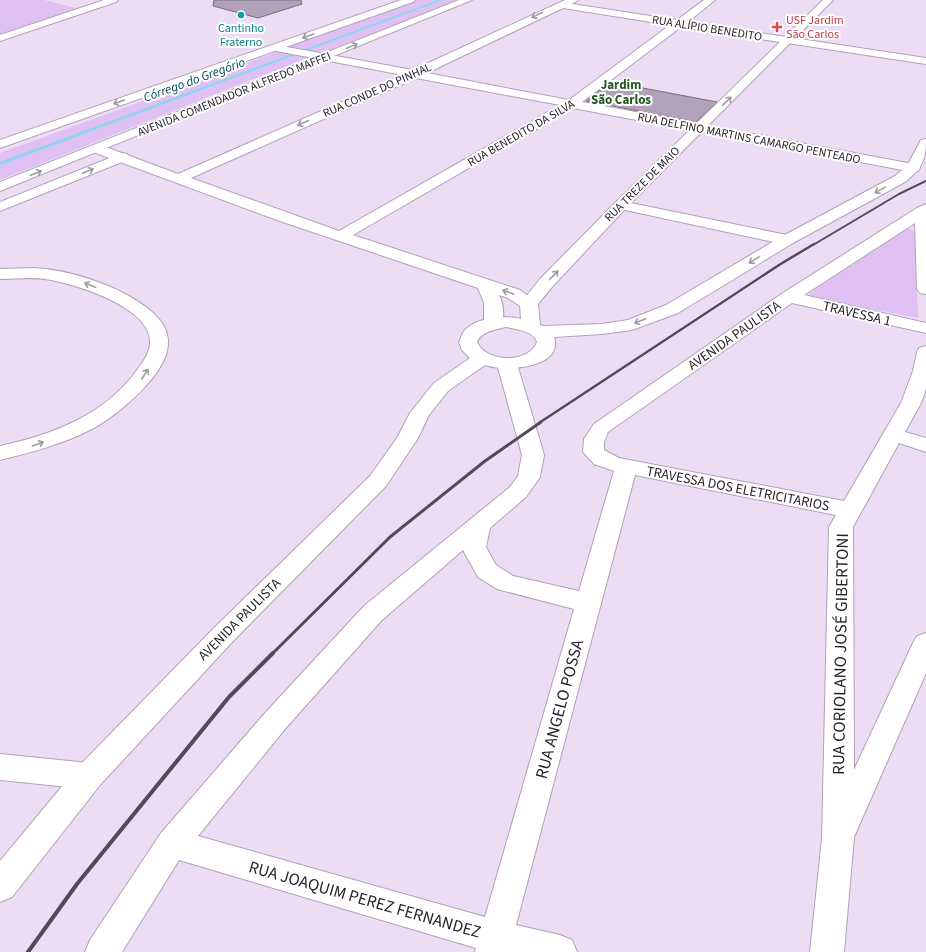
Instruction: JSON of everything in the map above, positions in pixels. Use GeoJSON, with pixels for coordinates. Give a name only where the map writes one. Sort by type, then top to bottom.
{"type":"FeatureCollection","features":[{"type":"Feature","properties":{"kind":"street"},"geometry":{"type":"LineString","coordinates":[[0,38],[113,0]]}},
{"type":"Feature","properties":{"kind":"street","name":"AVENIDA COMENDADOR ALFREDO MAFFEI"},"geometry":{"type":"LineString","coordinates":[[0,144],[410,0]]}},
{"type":"Feature","properties":{"kind":"street","name":"AVENIDA COMENDADOR ALFREDO MAFFEI"},"geometry":{"type":"LineString","coordinates":[[0,187],[98,149],[321,56],[467,0]]}},
{"type":"Feature","properties":{"kind":"street","name":"RUA CONDE DO PINHAL"},"geometry":{"type":"LineString","coordinates":[[180,178],[415,74],[559,5],[573,0]]}},
{"type":"Feature","properties":{"kind":"street","name":"RUA BENEDITO DA SILVA"},"geometry":{"type":"LineString","coordinates":[[341,236],[571,104],[710,0]]}},
{"type":"Feature","properties":{"kind":"street","name":"RUA TREZE DE MAIO"},"geometry":{"type":"LineString","coordinates":[[529,304],[546,283],[621,205],[828,0]]}},
{"type":"Feature","properties":{"kind":"street","name":"RUA ALÍPIO BENEDITO"},"geometry":{"type":"LineString","coordinates":[[559,5],[926,61]]}},
{"type":"Feature","properties":{"kind":"street","name":"RUA DELFINO MARTINS CAMARGO PENTEADO"},"geometry":{"type":"LineString","coordinates":[[276,48],[913,168]]}},
{"type":"Feature","properties":{"kind":"street"},"geometry":{"type":"LineString","coordinates":[[98,149],[180,178],[251,206],[514,294],[529,304],[536,329],[545,339],[546,346],[542,354],[533,359],[521,363],[507,364],[481,359],[473,353],[468,346],[468,338],[477,329],[493,323],[520,323],[536,329],[602,330],[632,325],[672,309],[788,240],[900,179],[913,168],[926,143]]}},
{"type":"Feature","properties":{"kind":"street"},"geometry":{"type":"LineString","coordinates":[[0,207],[122,157]]}},
{"type":"Feature","properties":{"kind":"street"},"geometry":{"type":"LineString","coordinates":[[621,205],[788,240]]}},
{"type":"Feature","properties":{"kind":"street"},"geometry":{"type":"LineString","coordinates":[[924,210],[926,289]]}},
{"type":"Feature","properties":{"kind":"street","name":"AVENIDA PAULISTA"},"geometry":{"type":"LineString","coordinates":[[626,466],[602,459],[594,452],[592,444],[595,436],[601,428],[789,297],[924,210]]}},
{"type":"Feature","properties":{"kind":"street"},"geometry":{"type":"LineString","coordinates":[[0,274],[44,274],[76,279],[105,290],[148,316],[159,338],[155,357],[143,378],[116,404],[94,419],[62,435],[26,448],[0,453]]}},
{"type":"Feature","properties":{"kind":"street"},"geometry":{"type":"LineString","coordinates":[[485,284],[493,299],[496,310],[493,323]]}},
{"type":"Feature","properties":{"kind":"street","name":"TRAVESSA 1"},"geometry":{"type":"LineString","coordinates":[[789,297],[926,328]]}},
{"type":"Feature","properties":{"kind":"street","name":"RUA CORIOLANO JOSÉ GIBERTONI"},"geometry":{"type":"LineString","coordinates":[[827,952],[838,839],[841,527],[849,510],[911,403],[923,371],[926,352]]}},
{"type":"Feature","properties":{"kind":"street","name":"AVENIDA PAULISTA"},"geometry":{"type":"LineString","coordinates":[[0,886],[89,776],[226,632],[378,481],[407,438],[420,413],[441,387],[481,359]]}},
{"type":"Feature","properties":{"kind":"street"},"geometry":{"type":"LineString","coordinates":[[102,952],[172,843],[275,721],[373,613],[518,492],[529,477],[533,454],[507,364]]}},
{"type":"Feature","properties":{"kind":"street"},"geometry":{"type":"LineString","coordinates":[[894,434],[926,445]]}},
{"type":"Feature","properties":{"kind":"street","name":"TRAVESSA DOS ELETRICITARIOS"},"geometry":{"type":"LineString","coordinates":[[626,466],[849,510]]}},
{"type":"Feature","properties":{"kind":"street","name":"RUA ANGELO POSSA"},"geometry":{"type":"LineString","coordinates":[[494,944],[626,466]]}},
{"type":"Feature","properties":{"kind":"street"},"geometry":{"type":"LineString","coordinates":[[479,525],[474,547],[487,571],[497,579],[506,583],[588,603]]}},
{"type":"Feature","properties":{"kind":"street"},"geometry":{"type":"LineString","coordinates":[[838,839],[926,643]]}},
{"type":"Feature","properties":{"kind":"street"},"geometry":{"type":"LineString","coordinates":[[0,767],[89,776]]}},
{"type":"Feature","properties":{"kind":"street","name":"RUA JOAQUIM PEREZ FERNANDEZ"},"geometry":{"type":"LineString","coordinates":[[172,843],[494,944],[560,952]]}},
{"type":"Feature","properties":{"kind":"shaded area"},"geometry":{"type":"Polygon","coordinates":[[[0,0],[44,0],[80,9],[0,36],[0,0]]]}},
{"type":"Feature","properties":{"kind":"shaded area"},"geometry":{"type":"Polygon","coordinates":[[[416,0],[461,0],[322,53],[288,46],[416,0]]]}},
{"type":"Feature","properties":{"kind":"shaded area"},"geometry":{"type":"Polygon","coordinates":[[[279,51],[309,57],[0,180],[0,153],[279,51]]]}},
{"type":"Feature","properties":{"kind":"shaded area"},"geometry":{"type":"Polygon","coordinates":[[[902,229],[909,229],[915,232],[918,318],[820,299],[809,294],[902,229]]]}},
{"type":"Feature","properties":{"kind":"building"},"geometry":{"type":"Polygon","coordinates":[[[214,0],[301,0],[302,4],[258,18],[213,6],[214,0]]]}},
{"type":"Feature","properties":{"kind":"building"},"geometry":{"type":"Polygon","coordinates":[[[611,82],[717,102],[696,122],[586,101],[611,82]]]}},
{"type":"Feature","properties":{"kind":"waterway","name":"Córrego do Gregório"},"geometry":{"type":"LineString","coordinates":[[0,164],[441,0]]}},
{"type":"Feature","properties":{"kind":"railway"},"geometry":{"type":"LineString","coordinates":[[813,245],[899,194],[926,181]]}},
{"type":"Feature","properties":{"kind":"railway"},"geometry":{"type":"LineString","coordinates":[[539,423],[779,265],[814,244]]}},
{"type":"Feature","properties":{"kind":"railway"},"geometry":{"type":"LineString","coordinates":[[272,654],[390,537],[485,461],[541,422]]}},
{"type":"Feature","properties":{"kind":"railway"},"geometry":{"type":"LineString","coordinates":[[28,952],[77,884],[229,697],[272,654]]}},
{"type":"Feature","properties":{"kind":"place","name":"Cantinho Fraterno"},"geometry":{"type":"Point","coordinates":[241,15]}},
{"type":"Feature","properties":{"kind":"place","name":"USF Jardim São Carlos"},"geometry":{"type":"Point","coordinates":[777,27]}},
{"type":"Feature","properties":{"kind":"district","name":"Jardim São Carlos"},"geometry":{"type":"Point","coordinates":[621,92]}}]}
